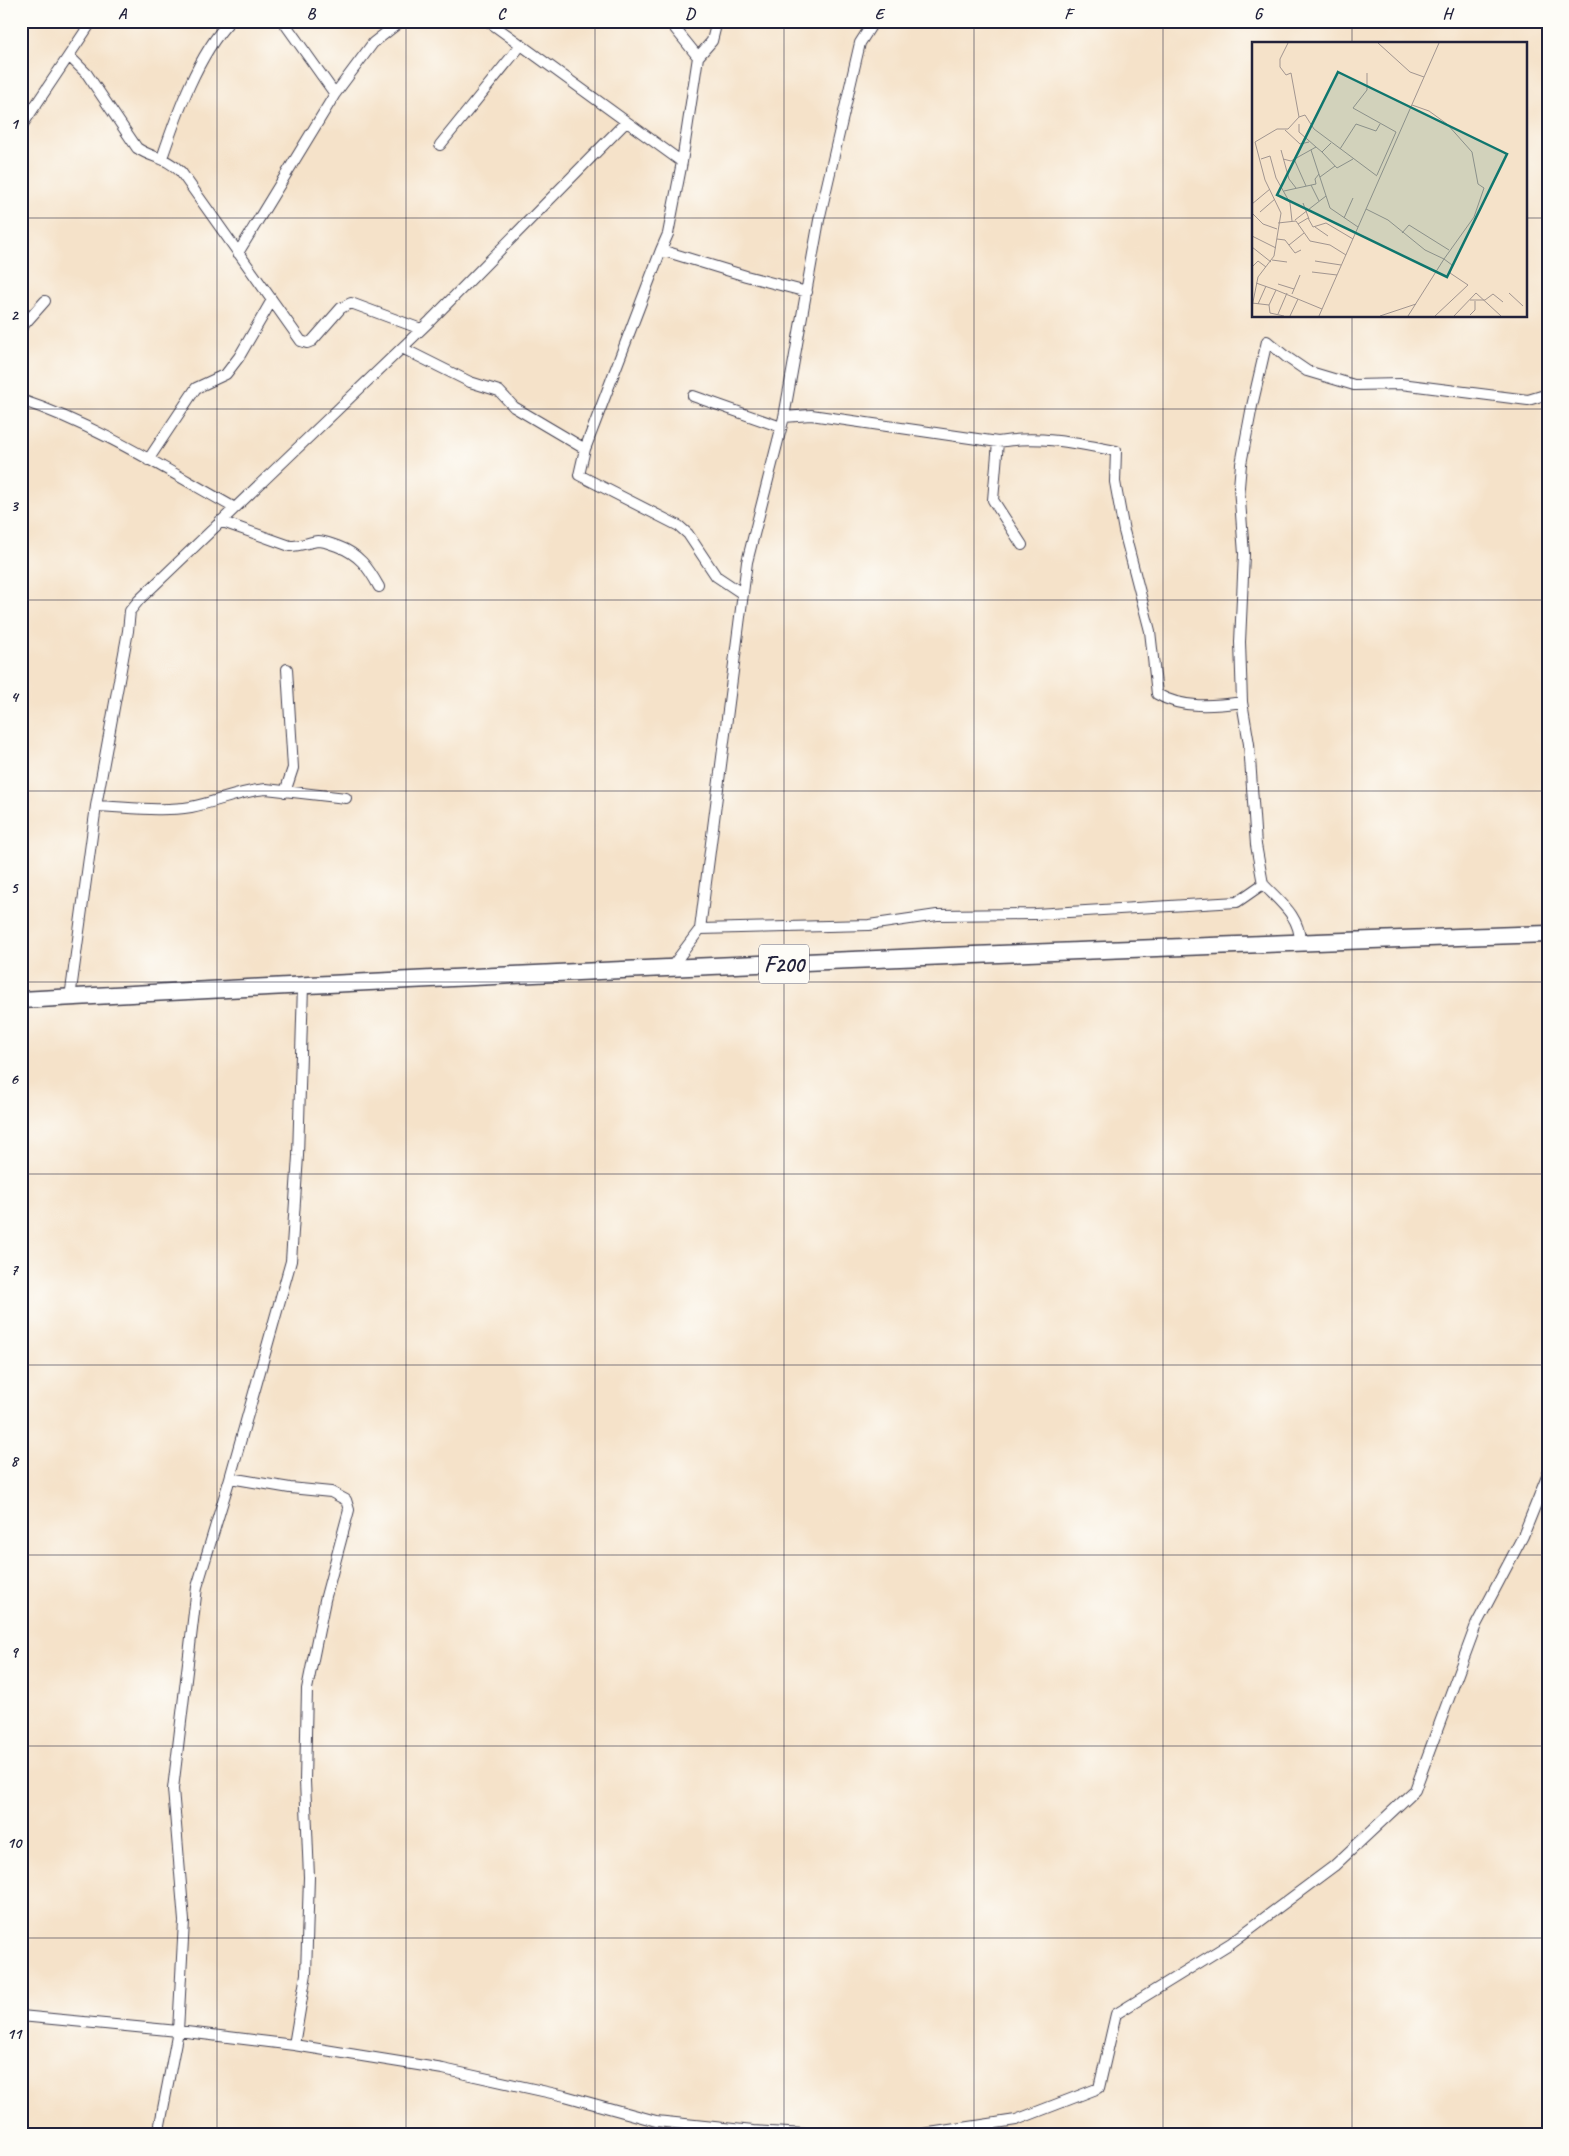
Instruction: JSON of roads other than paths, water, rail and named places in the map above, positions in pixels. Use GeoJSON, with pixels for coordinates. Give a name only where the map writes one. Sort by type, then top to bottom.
{"type":"FeatureCollection","features":[{"type":"Feature","properties":{"kind":"main road","name":"F200"},"geometry":{"type":"LineString","coordinates":[[21,1000],[670,968],[1300,942],[1548,934]]}},
{"type":"Feature","properties":{"kind":"street"},"geometry":{"type":"LineString","coordinates":[[21,127],[92,21]]}},
{"type":"Feature","properties":{"kind":"street"},"geometry":{"type":"LineString","coordinates":[[162,158],[173,124],[208,49],[216,36],[230,21]]}},
{"type":"Feature","properties":{"kind":"street"},"geometry":{"type":"LineString","coordinates":[[283,21],[335,94]]}},
{"type":"Feature","properties":{"kind":"street"},"geometry":{"type":"LineString","coordinates":[[238,253],[335,94],[374,43],[401,21]]}},
{"type":"Feature","properties":{"kind":"street"},"geometry":{"type":"LineString","coordinates":[[488,21],[682,162]]}},
{"type":"Feature","properties":{"kind":"street"},"geometry":{"type":"LineString","coordinates":[[669,21],[698,57]]}},
{"type":"Feature","properties":{"kind":"street"},"geometry":{"type":"LineString","coordinates":[[717,21],[712,42],[698,57],[682,162],[668,234],[585,449],[579,475],[679,526],[688,534],[716,576],[743,594]]}},
{"type":"Feature","properties":{"kind":"street"},"geometry":{"type":"LineString","coordinates":[[670,968],[700,929],[747,562],[783,422],[819,220],[860,44],[874,21]]}},
{"type":"Feature","properties":{"kind":"street"},"geometry":{"type":"LineString","coordinates":[[440,145],[521,45]]}},
{"type":"Feature","properties":{"kind":"street"},"geometry":{"type":"LineString","coordinates":[[69,56],[87,74],[136,148],[170,162],[181,172],[301,342],[307,343],[318,337],[341,308],[351,303],[421,330]]}},
{"type":"Feature","properties":{"kind":"street"},"geometry":{"type":"LineString","coordinates":[[70,998],[96,806],[130,611],[233,507],[421,330],[626,122]]}},
{"type":"Feature","properties":{"kind":"street"},"geometry":{"type":"LineString","coordinates":[[661,250],[807,292]]}},
{"type":"Feature","properties":{"kind":"street"},"geometry":{"type":"LineString","coordinates":[[148,460],[196,388],[226,374],[239,357],[272,300]]}},
{"type":"Feature","properties":{"kind":"street"},"geometry":{"type":"LineString","coordinates":[[21,328],[45,301]]}},
{"type":"Feature","properties":{"kind":"street"},"geometry":{"type":"LineString","coordinates":[[1300,942],[1300,931],[1295,919],[1263,884],[1256,845],[1249,744],[1242,702],[1240,642],[1244,554],[1239,487],[1241,464],[1252,406],[1267,341],[1307,371],[1354,385],[1401,384],[1528,400],[1548,394]]}},
{"type":"Feature","properties":{"kind":"street"},"geometry":{"type":"LineString","coordinates":[[402,348],[470,382],[499,391],[514,407],[585,449]]}},
{"type":"Feature","properties":{"kind":"street"},"geometry":{"type":"LineString","coordinates":[[694,396],[783,422],[811,415],[998,442],[1020,438],[1044,438],[1116,451],[1115,482],[1124,531],[1150,630],[1157,694],[1168,700],[1195,705],[1242,702]]}},
{"type":"Feature","properties":{"kind":"street"},"geometry":{"type":"LineString","coordinates":[[21,400],[58,415],[148,460],[233,507]]}},
{"type":"Feature","properties":{"kind":"street"},"geometry":{"type":"LineString","coordinates":[[998,442],[993,500],[1022,545]]}},
{"type":"Feature","properties":{"kind":"street"},"geometry":{"type":"LineString","coordinates":[[220,521],[290,546],[302,546],[317,541],[345,549],[356,554],[367,565],[378,586]]}},
{"type":"Feature","properties":{"kind":"street"},"geometry":{"type":"LineString","coordinates":[[285,792],[293,768],[287,669]]}},
{"type":"Feature","properties":{"kind":"street"},"geometry":{"type":"LineString","coordinates":[[96,806],[176,808],[192,806],[254,790],[266,789],[346,798]]}},
{"type":"Feature","properties":{"kind":"street"},"geometry":{"type":"LineString","coordinates":[[700,929],[869,925],[937,916],[1052,914],[1236,902],[1263,884]]}},
{"type":"Feature","properties":{"kind":"street"},"geometry":{"type":"LineString","coordinates":[[158,2135],[178,2031],[184,1921],[173,1789],[197,1588],[291,1261],[298,1156],[303,985]]}},
{"type":"Feature","properties":{"kind":"street"},"geometry":{"type":"LineString","coordinates":[[916,2135],[1016,2120],[1099,2088],[1116,2014],[1239,1937],[1334,1866],[1415,1790],[1476,1625],[1523,1536],[1548,1474]]}},
{"type":"Feature","properties":{"kind":"street"},"geometry":{"type":"LineString","coordinates":[[230,1478],[290,1488],[331,1492],[346,1500],[349,1510],[325,1600],[307,1688],[305,1781],[309,1877],[306,1974],[294,2045]]}},
{"type":"Feature","properties":{"kind":"street"},"geometry":{"type":"LineString","coordinates":[[21,2016],[178,2031],[294,2045],[444,2069],[565,2096],[656,2121],[753,2131],[825,2135]]}}]}
